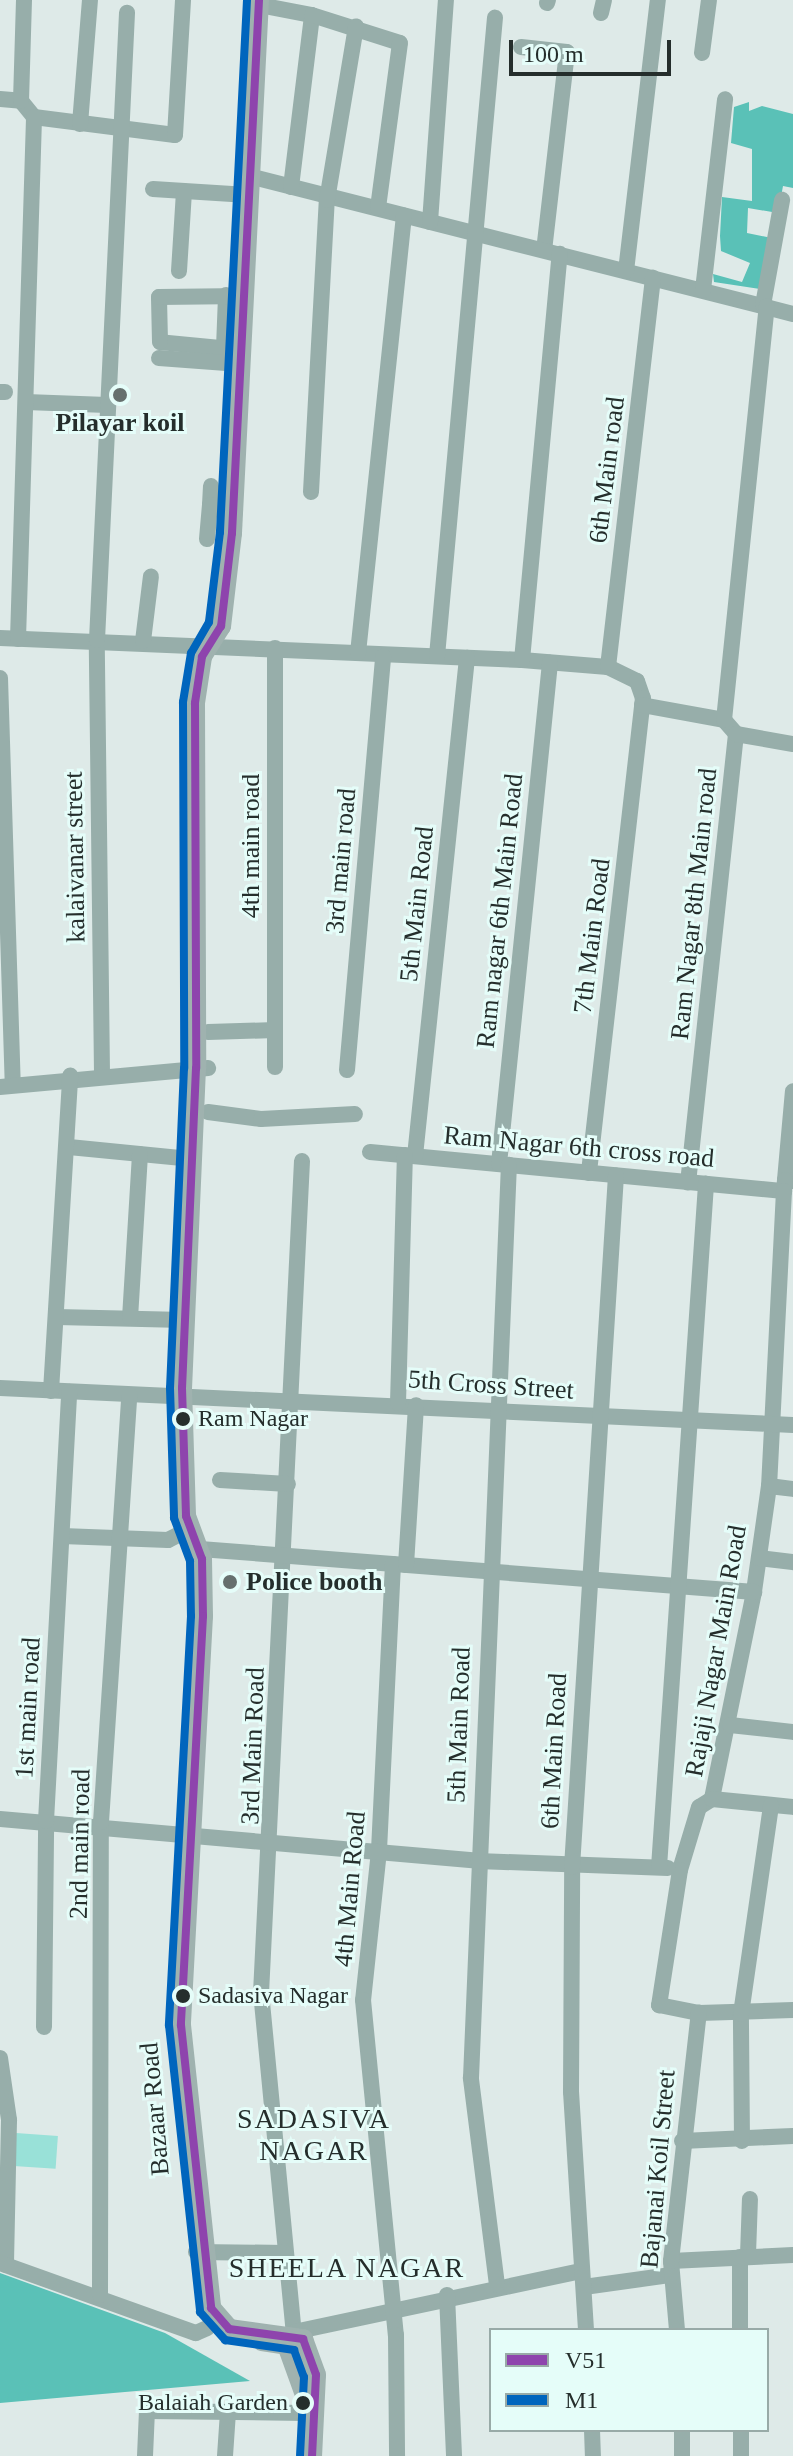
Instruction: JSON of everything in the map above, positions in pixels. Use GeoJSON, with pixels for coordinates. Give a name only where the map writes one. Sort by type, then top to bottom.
{"type":"FeatureCollection","features":[{"type":"Feature","properties":{"kind":"main road"},"geometry":{"type":"LineString","coordinates":[[183,1394],[193,1369],[208,1112],[202,1068],[195,703],[226,605],[234,507],[235,295],[249,186],[251,80],[244,60],[255,2]]}},
{"type":"Feature","properties":{"kind":"main road"},"geometry":{"type":"LineString","coordinates":[[202,1068],[208,1032],[211,646]]}},
{"type":"Feature","properties":{"kind":"main road","name":"Bazaar Road"},"geometry":{"type":"LineString","coordinates":[[202,1068],[192,1159],[184,1320],[183,1394],[194,1541],[181,2025],[207,2328]]}},
{"type":"Feature","properties":{"kind":"main road","name":"Bazaar Road"},"geometry":{"type":"LineString","coordinates":[[200,2252],[216,2319],[229,2329],[294,2332]]}},
{"type":"Feature","properties":{"kind":"main road"},"geometry":{"type":"LineString","coordinates":[[207,2328],[287,2345],[302,2374],[305,2413],[302,2456]]}},
{"type":"Feature","properties":{"kind":"main road"},"geometry":{"type":"LineString","coordinates":[[294,2332],[309,2348],[316,2375],[312,2456]]}},
{"type":"Feature","properties":{"kind":"street"},"geometry":{"type":"LineString","coordinates":[[18,639],[34,117],[21,101],[24,0]]}},
{"type":"Feature","properties":{"kind":"street"},"geometry":{"type":"LineString","coordinates":[[80,124],[90,0]]}},
{"type":"Feature","properties":{"kind":"street"},"geometry":{"type":"LineString","coordinates":[[34,117],[175,135],[183,0]]}},
{"type":"Feature","properties":{"kind":"street"},"geometry":{"type":"LineString","coordinates":[[430,222],[446,0]]}},
{"type":"Feature","properties":{"kind":"street"},"geometry":{"type":"LineString","coordinates":[[626,271],[658,0]]}},
{"type":"Feature","properties":{"kind":"street"},"geometry":{"type":"LineString","coordinates":[[702,53],[709,0]]}},
{"type":"Feature","properties":{"kind":"street"},"geometry":{"type":"LineString","coordinates":[[255,2],[356,26],[400,43],[378,208]]}},
{"type":"Feature","properties":{"kind":"street","name":"kalaivanar street"},"geometry":{"type":"LineString","coordinates":[[102,1073],[97,640],[116,129],[127,13]]}},
{"type":"Feature","properties":{"kind":"street"},"geometry":{"type":"LineString","coordinates":[[291,187],[312,15]]}},
{"type":"Feature","properties":{"kind":"street"},"geometry":{"type":"LineString","coordinates":[[437,656],[495,18]]}},
{"type":"Feature","properties":{"kind":"street"},"geometry":{"type":"LineString","coordinates":[[311,492],[328,196],[356,26]]}},
{"type":"Feature","properties":{"kind":"street"},"geometry":{"type":"LineString","coordinates":[[521,47],[567,52],[522,660]]}},
{"type":"Feature","properties":{"kind":"street"},"geometry":{"type":"LineString","coordinates":[[0,99],[21,101]]}},
{"type":"Feature","properties":{"kind":"street"},"geometry":{"type":"LineString","coordinates":[[703,290],[725,99]]}},
{"type":"Feature","properties":{"kind":"street"},"geometry":{"type":"LineString","coordinates":[[153,189],[184,191],[249,186],[291,187],[793,314]]}},
{"type":"Feature","properties":{"kind":"street"},"geometry":{"type":"LineString","coordinates":[[179,271],[184,191]]}},
{"type":"Feature","properties":{"kind":"street"},"geometry":{"type":"LineString","coordinates":[[0,638],[143,641],[383,657],[437,656],[608,667],[640,684],[642,705],[724,720],[765,306],[782,200]]}},
{"type":"Feature","properties":{"kind":"street"},"geometry":{"type":"LineString","coordinates":[[358,653],[404,215]]}},
{"type":"Feature","properties":{"kind":"street","name":"6th Main road"},"geometry":{"type":"LineString","coordinates":[[608,667],[653,278]]}},
{"type":"Feature","properties":{"kind":"street"},"geometry":{"type":"LineString","coordinates":[[235,295],[159,297],[160,342],[237,354]]}},
{"type":"Feature","properties":{"kind":"street"},"geometry":{"type":"LineString","coordinates":[[161,354],[237,354]]}},
{"type":"Feature","properties":{"kind":"street"},"geometry":{"type":"LineString","coordinates":[[26,402],[107,405]]}},
{"type":"Feature","properties":{"kind":"street"},"geometry":{"type":"LineString","coordinates":[[207,539],[211,486]]}},
{"type":"Feature","properties":{"kind":"street"},"geometry":{"type":"LineString","coordinates":[[210,505],[234,507]]}},
{"type":"Feature","properties":{"kind":"street"},"geometry":{"type":"LineString","coordinates":[[143,641],[151,576]]}},
{"type":"Feature","properties":{"kind":"street","name":"4th main road"},"geometry":{"type":"LineString","coordinates":[[275,648],[275,1067]]}},
{"type":"Feature","properties":{"kind":"street","name":"3rd main road"},"geometry":{"type":"LineString","coordinates":[[347,1070],[383,657]]}},
{"type":"Feature","properties":{"kind":"street","name":"5th Main Road"},"geometry":{"type":"LineString","coordinates":[[398,1403],[410,1156],[467,658]]}},
{"type":"Feature","properties":{"kind":"street","name":"Ram nagar 6th Main Road"},"geometry":{"type":"LineString","coordinates":[[504,1164],[550,663]]}},
{"type":"Feature","properties":{"kind":"street"},"geometry":{"type":"LineString","coordinates":[[0,678],[7,1086],[102,1073],[202,1068]]}},
{"type":"Feature","properties":{"kind":"street","name":"7th Main Road"},"geometry":{"type":"LineString","coordinates":[[589,1173],[642,705]]}},
{"type":"Feature","properties":{"kind":"street","name":"Ram Nagar 8th Main road"},"geometry":{"type":"LineString","coordinates":[[688,1182],[736,734],[724,720]]}},
{"type":"Feature","properties":{"kind":"street"},"geometry":{"type":"LineString","coordinates":[[736,734],[793,744]]}},
{"type":"Feature","properties":{"kind":"street"},"geometry":{"type":"LineString","coordinates":[[208,1032],[275,1037]]}},
{"type":"Feature","properties":{"kind":"street"},"geometry":{"type":"LineString","coordinates":[[51,1391],[69,1147],[70,1076]]}},
{"type":"Feature","properties":{"kind":"street","name":"Rajaji Nagar Main Road"},"geometry":{"type":"LineString","coordinates":[[699,2013],[669,2012],[659,2005],[680,1870],[699,1807],[712,1799],[730,1725],[759,1558],[769,1486],[769,1423],[786,1336],[787,1184],[793,1091]]}},
{"type":"Feature","properties":{"kind":"street"},"geometry":{"type":"LineString","coordinates":[[208,1112],[261,1119],[355,1114]]}},
{"type":"Feature","properties":{"kind":"street"},"geometry":{"type":"LineString","coordinates":[[69,1147],[192,1159]]}},
{"type":"Feature","properties":{"kind":"street","name":"Ram Nagar 6th cross road"},"geometry":{"type":"LineString","coordinates":[[370,1152],[706,1184],[787,1184]]}},
{"type":"Feature","properties":{"kind":"street"},"geometry":{"type":"LineString","coordinates":[[130,1318],[140,1154]]}},
{"type":"Feature","properties":{"kind":"street","name":"3rd Main Road"},"geometry":{"type":"LineString","coordinates":[[294,2332],[261,1992],[273,1841],[302,1161]]}},
{"type":"Feature","properties":{"kind":"street","name":"5th Main Road"},"geometry":{"type":"LineString","coordinates":[[497,2285],[471,2078],[488,1571],[500,1409],[504,1164]]}},
{"type":"Feature","properties":{"kind":"street","name":"6th Main Road"},"geometry":{"type":"LineString","coordinates":[[586,2328],[571,2092],[572,1867],[586,1579],[616,1175]]}},
{"type":"Feature","properties":{"kind":"street"},"geometry":{"type":"LineString","coordinates":[[659,1867],[687,1419],[706,1184]]}},
{"type":"Feature","properties":{"kind":"street"},"geometry":{"type":"LineString","coordinates":[[57,1317],[184,1320]]}},
{"type":"Feature","properties":{"kind":"street","name":"5th Cross Street"},"geometry":{"type":"LineString","coordinates":[[0,1388],[129,1395],[183,1394],[291,1402],[398,1403],[793,1425]]}},
{"type":"Feature","properties":{"kind":"street","name":"1st main road"},"geometry":{"type":"LineString","coordinates":[[44,2027],[46,1821],[69,1392]]}},
{"type":"Feature","properties":{"kind":"street","name":"2nd main road"},"geometry":{"type":"LineString","coordinates":[[100,2295],[101,1822],[129,1395]]}},
{"type":"Feature","properties":{"kind":"street","name":"4th Main Road"},"geometry":{"type":"LineString","coordinates":[[397,2456],[392,2308],[363,2000],[379,1851],[399,1564],[416,1405]]}},
{"type":"Feature","properties":{"kind":"street"},"geometry":{"type":"LineString","coordinates":[[220,1480],[288,1484]]}},
{"type":"Feature","properties":{"kind":"street"},"geometry":{"type":"LineString","coordinates":[[769,1486],[793,1489]]}},
{"type":"Feature","properties":{"kind":"street"},"geometry":{"type":"LineString","coordinates":[[62,1536],[194,1541],[285,1556],[754,1592]]}},
{"type":"Feature","properties":{"kind":"street"},"geometry":{"type":"LineString","coordinates":[[759,1558],[793,1562]]}},
{"type":"Feature","properties":{"kind":"street"},"geometry":{"type":"LineString","coordinates":[[730,1725],[793,1732]]}},
{"type":"Feature","properties":{"kind":"street"},"geometry":{"type":"LineString","coordinates":[[712,1799],[793,1807]]}},
{"type":"Feature","properties":{"kind":"street"},"geometry":{"type":"LineString","coordinates":[[742,2141],[741,2014],[771,1805]]}},
{"type":"Feature","properties":{"kind":"street"},"geometry":{"type":"LineString","coordinates":[[0,1819],[101,1822],[478,1861],[680,1870]]}},
{"type":"Feature","properties":{"kind":"street"},"geometry":{"type":"LineString","coordinates":[[699,2013],[793,2010]]}},
{"type":"Feature","properties":{"kind":"street","name":"Bajanai Koil Street"},"geometry":{"type":"LineString","coordinates":[[677,2328],[671,2268],[682,2141],[699,2013]]}},
{"type":"Feature","properties":{"kind":"street"},"geometry":{"type":"LineString","coordinates":[[0,2058],[9,2120],[3,2264],[100,2295],[196,2333],[207,2328]]}},
{"type":"Feature","properties":{"kind":"street"},"geometry":{"type":"LineString","coordinates":[[682,2141],[742,2141],[793,2136]]}},
{"type":"Feature","properties":{"kind":"street"},"geometry":{"type":"LineString","coordinates":[[740,2328],[750,2199]]}},
{"type":"Feature","properties":{"kind":"street"},"geometry":{"type":"LineString","coordinates":[[200,2252],[285,2253]]}},
{"type":"Feature","properties":{"kind":"street"},"geometry":{"type":"LineString","coordinates":[[294,2332],[497,2285],[583,2279],[744,2256],[793,2255]]}},
{"type":"Feature","properties":{"kind":"street"},"geometry":{"type":"LineString","coordinates":[[447,2295],[454,2456]]}},
{"type":"Feature","properties":{"kind":"street"},"geometry":{"type":"LineString","coordinates":[[145,2456],[147,2411],[305,2413]]}},
{"type":"Feature","properties":{"kind":"street"},"geometry":{"type":"LineString","coordinates":[[225,2456],[228,2412]]}},
{"type":"Feature","properties":{"kind":"street"},"geometry":{"type":"LineString","coordinates":[[592,2432],[593,2456]]}},
{"type":"Feature","properties":{"kind":"street"},"geometry":{"type":"LineString","coordinates":[[682,2432],[682,2456]]}},
{"type":"Feature","properties":{"kind":"street"},"geometry":{"type":"LineString","coordinates":[[741,2432],[741,2456]]}},
{"type":"Feature","properties":{"kind":"shaded area"},"geometry":{"type":"Polygon","coordinates":[[[749,102],[749,111],[762,106],[793,114],[793,188],[783,186],[778,213],[748,208],[747,233],[772,238],[760,289],[714,282],[713,274],[742,282],[750,263],[721,251],[720,236],[722,197],[752,201],[752,149],[731,143],[734,107],[749,102]]]}},
{"type":"Feature","properties":{"kind":"shaded area"},"geometry":{"type":"Polygon","coordinates":[[[16,2133],[58,2136],[56,2169],[14,2166],[16,2133]]]}},
{"type":"Feature","properties":{"kind":"shaded area"},"geometry":{"type":"Polygon","coordinates":[[[0,2273],[165,2333],[250,2381],[0,2403],[0,2273]]]}},
{"type":"Feature","properties":{"kind":"transit line","name":"M1"},"geometry":{"type":"LineString","coordinates":[[247,0],[220,532],[209,622],[191,653],[183,702],[184,1068],[170,1388],[174,1518],[190,1561],[191,1616],[169,2025],[200,2312],[225,2340],[294,2350],[304,2377],[300,2455]]}},
{"type":"Feature","properties":{"kind":"transit line","name":"V51"},"geometry":{"type":"LineString","coordinates":[[259,0],[232,533],[221,626],[202,657],[195,703],[196,1068],[182,1388],[186,1516],[202,1559],[203,1616],[181,2025],[211,2308],[229,2329],[303,2339],[316,2375],[312,2456]]}},
{"type":"Feature","properties":{"kind":"place","name":"Pilayar koil"},"geometry":{"type":"Point","coordinates":[120,395]}},
{"type":"Feature","properties":{"kind":"place","name":"Ram Nagar"},"geometry":{"type":"Point","coordinates":[183,1419]}},
{"type":"Feature","properties":{"kind":"place","name":"Police booth"},"geometry":{"type":"Point","coordinates":[230,1582]}},
{"type":"Feature","properties":{"kind":"place","name":"Sadasiva Nagar"},"geometry":{"type":"Point","coordinates":[183,1996]}},
{"type":"Feature","properties":{"kind":"place","name":"Balaiah Garden"},"geometry":{"type":"Point","coordinates":[303,2403]}},
{"type":"Feature","properties":{"kind":"district","name":"SADASIVA NAGAR"},"geometry":{"type":"Point","coordinates":[314,2135]}},
{"type":"Feature","properties":{"kind":"district","name":"SHEELA NAGAR"},"geometry":{"type":"Point","coordinates":[347,2268]}}]}
